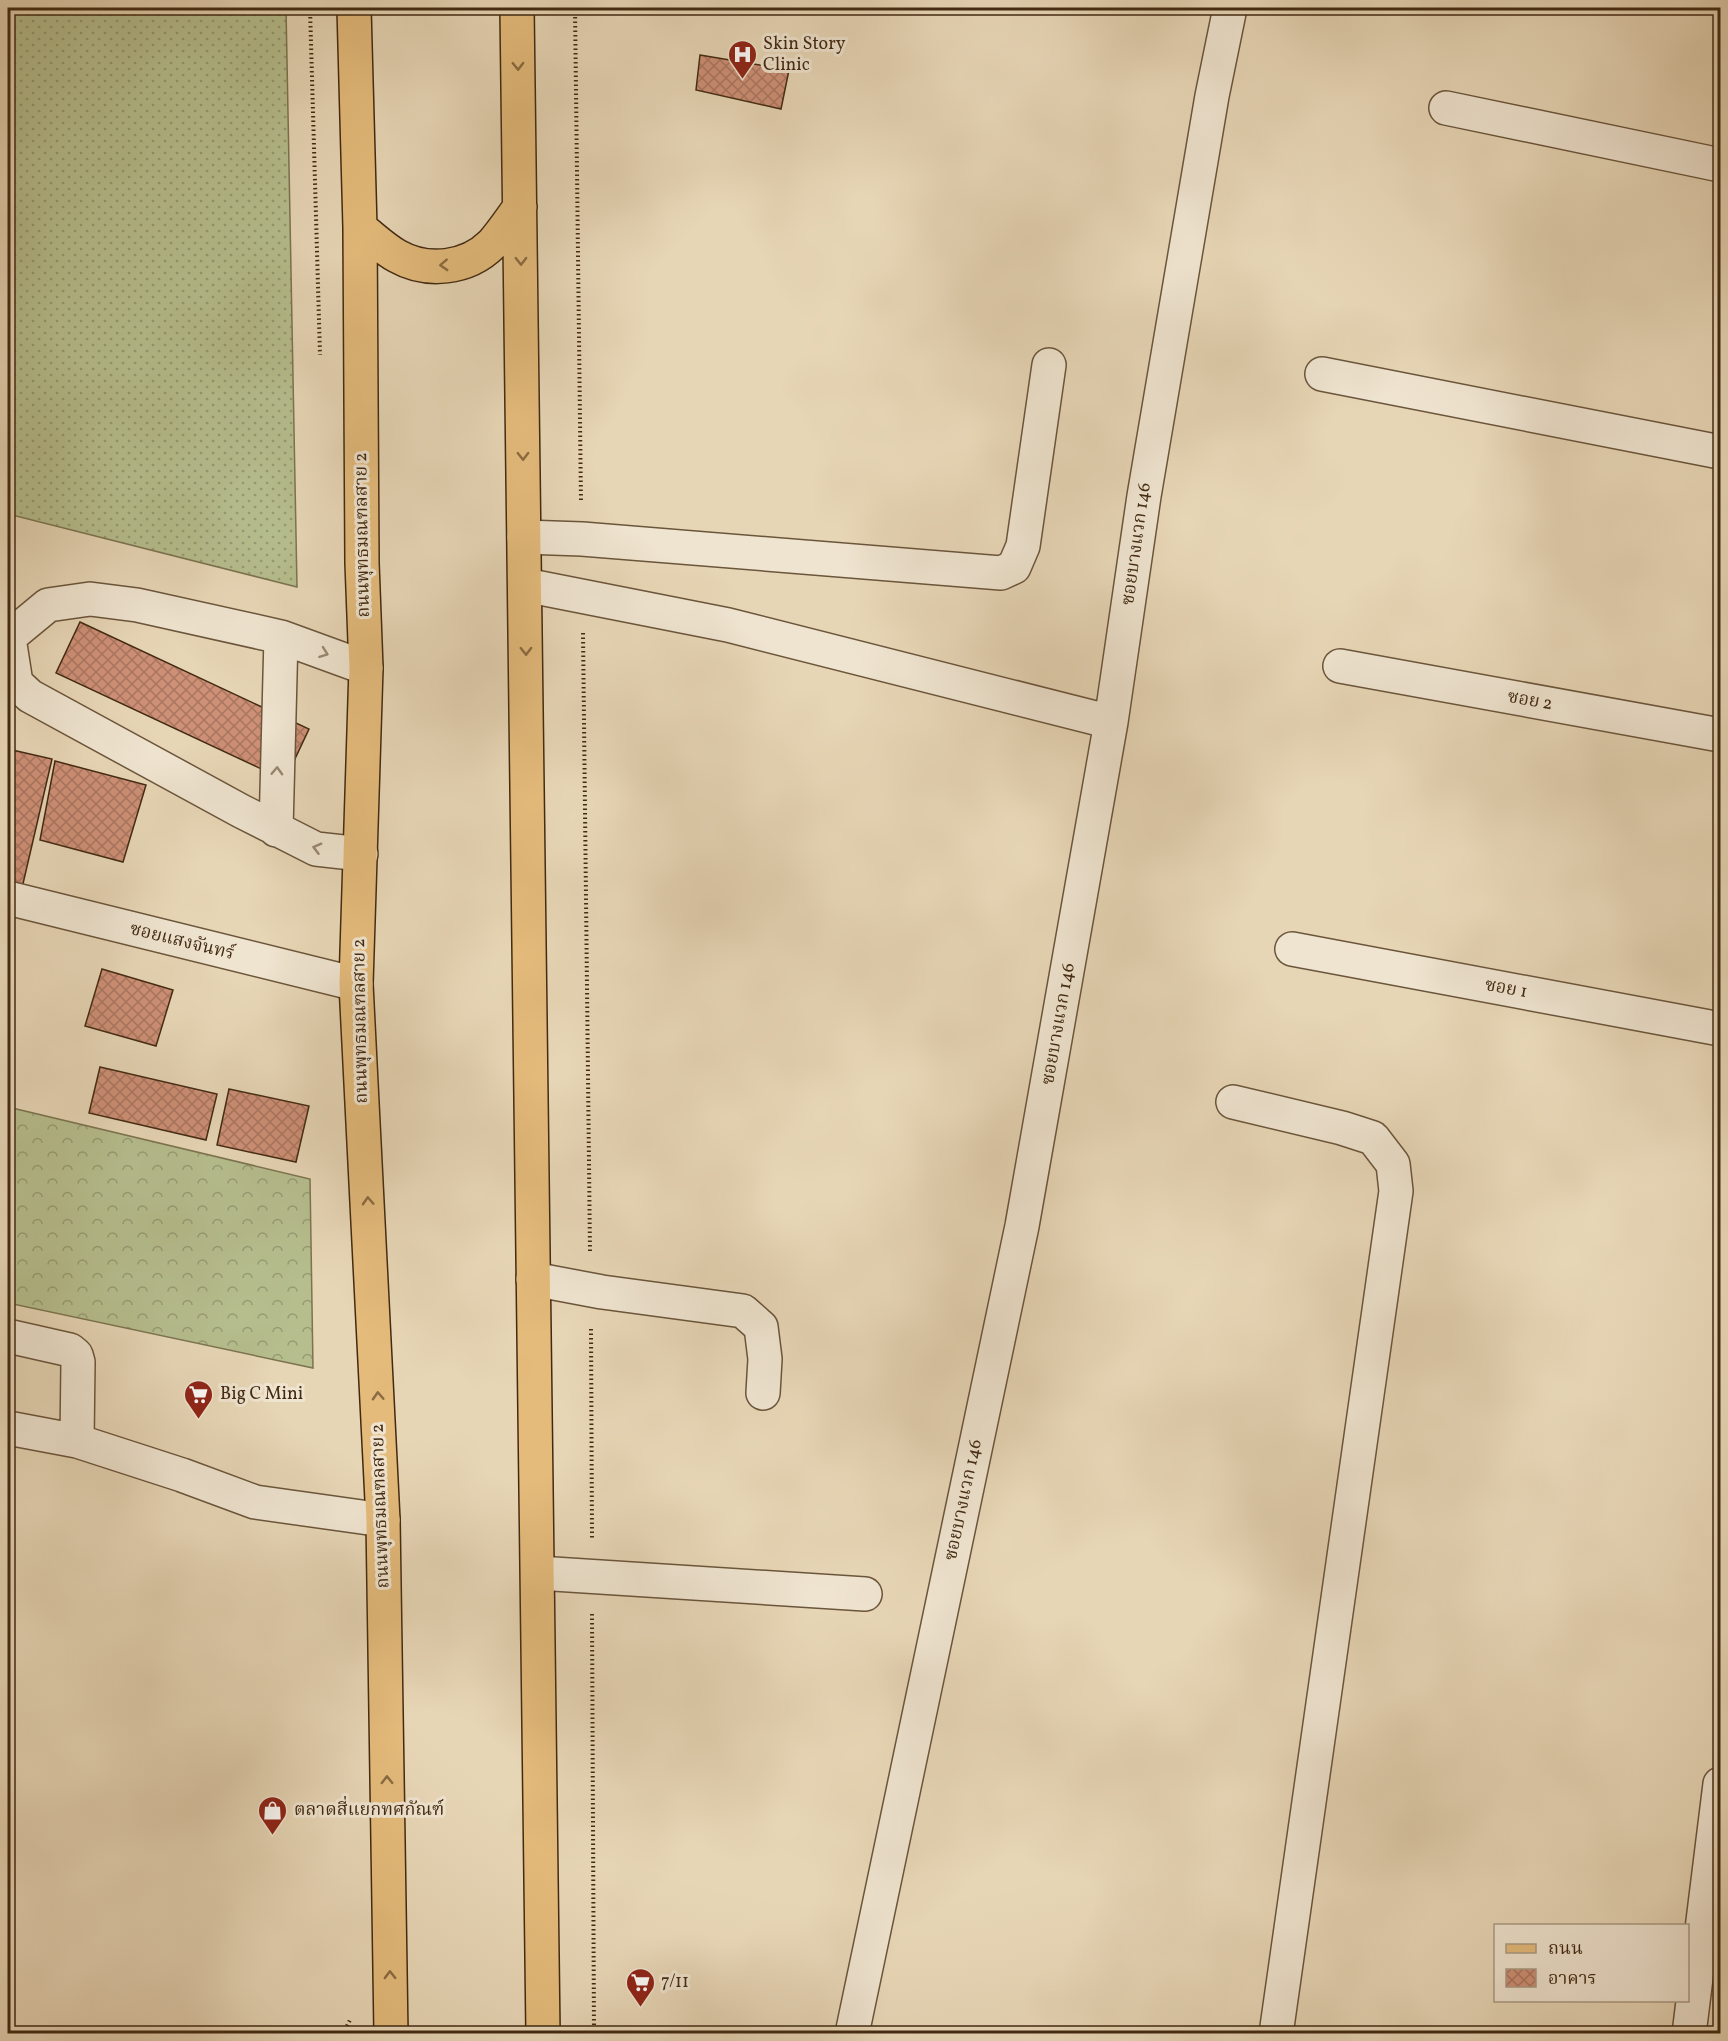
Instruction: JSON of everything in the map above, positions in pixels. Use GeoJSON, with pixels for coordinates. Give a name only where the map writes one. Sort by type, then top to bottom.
{"type":"FeatureCollection","features":[{"type":"Feature","properties":{"kind":"main road","name":"ถนนพุทธมณฑลสาย 2"},"geometry":{"type":"LineString","coordinates":[[354,8],[360,228],[362,563],[366,668],[356,984],[383,1520],[391,2034]]}},
{"type":"Feature","properties":{"kind":"main road"},"geometry":{"type":"LineString","coordinates":[[517,8],[543,2034]]}},
{"type":"Feature","properties":{"kind":"main road"},"geometry":{"type":"LineString","coordinates":[[360,228],[396,256],[414,264],[446,266],[462,264],[492,244],[520,207]]}},
{"type":"Feature","properties":{"kind":"street","name":"ซอยบางแวก 146"},"geometry":{"type":"LineString","coordinates":[[852,2034],[1022,1226],[1111,722],[1144,496],[1212,96],[1230,8]]}},
{"type":"Feature","properties":{"kind":"street"},"geometry":{"type":"LineString","coordinates":[[1446,108],[1720,165]]}},
{"type":"Feature","properties":{"kind":"street"},"geometry":{"type":"LineString","coordinates":[[524,537],[582,539],[1001,573],[1014,567],[1023,546],[1048,365]]}},
{"type":"Feature","properties":{"kind":"street"},"geometry":{"type":"LineString","coordinates":[[1322,374],[1720,452]]}},
{"type":"Feature","properties":{"kind":"street"},"geometry":{"type":"LineString","coordinates":[[525,585],[728,625],[1111,722]]}},
{"type":"Feature","properties":{"kind":"street"},"geometry":{"type":"LineString","coordinates":[[361,854],[316,849],[276,830],[30,696],[16,683],[8,638],[48,605],[90,599],[137,605],[281,637],[366,668]]}},
{"type":"Feature","properties":{"kind":"street"},"geometry":{"type":"LineString","coordinates":[[276,830],[281,637]]}},
{"type":"Feature","properties":{"kind":"street","name":"ซอย 2"},"geometry":{"type":"LineString","coordinates":[[1340,666],[1720,735]]}},
{"type":"Feature","properties":{"kind":"street","name":"ซอยแสงจันทร์"},"geometry":{"type":"LineString","coordinates":[[8,898],[356,984]]}},
{"type":"Feature","properties":{"kind":"street","name":"ซอย 1"},"geometry":{"type":"LineString","coordinates":[[1292,949],[1720,1029]]}},
{"type":"Feature","properties":{"kind":"street"},"geometry":{"type":"LineString","coordinates":[[1233,1102],[1342,1128],[1372,1138],[1393,1164],[1396,1191],[1276,2034]]}},
{"type":"Feature","properties":{"kind":"street"},"geometry":{"type":"LineString","coordinates":[[533,1279],[590,1290],[743,1311],[760,1326],[765,1359],[763,1393]]}},
{"type":"Feature","properties":{"kind":"street"},"geometry":{"type":"LineString","coordinates":[[8,1336],[70,1350],[76,1355],[78,1362],[77,1441]]}},
{"type":"Feature","properties":{"kind":"street"},"geometry":{"type":"LineString","coordinates":[[8,1428],[77,1441],[182,1475],[255,1502],[383,1520]]}},
{"type":"Feature","properties":{"kind":"street"},"geometry":{"type":"LineString","coordinates":[[538,1573],[865,1594]]}},
{"type":"Feature","properties":{"kind":"street"},"geometry":{"type":"LineString","coordinates":[[1689,2034],[1720,1784]]}},
{"type":"Feature","properties":{"kind":"path"},"geometry":{"type":"LineString","coordinates":[[575,8],[582,539]]}},
{"type":"Feature","properties":{"kind":"path"},"geometry":{"type":"LineString","coordinates":[[583,596],[594,2034]]}},
{"type":"Feature","properties":{"kind":"green space"},"geometry":{"type":"Polygon","coordinates":[[[8,8],[286,8],[297,587],[8,514],[8,8]]]}},
{"type":"Feature","properties":{"kind":"green space"},"geometry":{"type":"Polygon","coordinates":[[[8,1107],[310,1179],[313,1368],[8,1303],[8,1107]]]}},
{"type":"Feature","properties":{"kind":"building","name":"Skin Story Clinic"},"geometry":{"type":"Polygon","coordinates":[[[700,55],[789,70],[781,109],[696,90],[700,55]]]}},
{"type":"Feature","properties":{"kind":"building"},"geometry":{"type":"Polygon","coordinates":[[[80,622],[309,729],[285,780],[56,673],[80,622]]]}},
{"type":"Feature","properties":{"kind":"building"},"geometry":{"type":"Polygon","coordinates":[[[8,749],[52,759],[22,888],[8,884],[8,749]]]}},
{"type":"Feature","properties":{"kind":"building"},"geometry":{"type":"Polygon","coordinates":[[[55,761],[146,785],[123,862],[40,840],[55,761]]]}},
{"type":"Feature","properties":{"kind":"building"},"geometry":{"type":"Polygon","coordinates":[[[102,969],[173,990],[156,1046],[85,1026],[102,969]]]}},
{"type":"Feature","properties":{"kind":"building"},"geometry":{"type":"Polygon","coordinates":[[[100,1067],[217,1094],[206,1140],[89,1113],[100,1067]]]}},
{"type":"Feature","properties":{"kind":"building"},"geometry":{"type":"Polygon","coordinates":[[[229,1089],[309,1106],[296,1162],[217,1145],[229,1089]]]}},
{"type":"Feature","properties":{"kind":"place","name":"Skin Story Clinic"},"geometry":{"type":"Point","coordinates":[742,80]}},
{"type":"Feature","properties":{"kind":"place","name":"Big C Mini"},"geometry":{"type":"Point","coordinates":[199,1420]}},
{"type":"Feature","properties":{"kind":"place","name":"ตลาดสี่แยกทศกัณฑ์"},"geometry":{"type":"Point","coordinates":[273,1836]}},
{"type":"Feature","properties":{"kind":"place","name":"7/11"},"geometry":{"type":"Point","coordinates":[640,2008]}}]}
